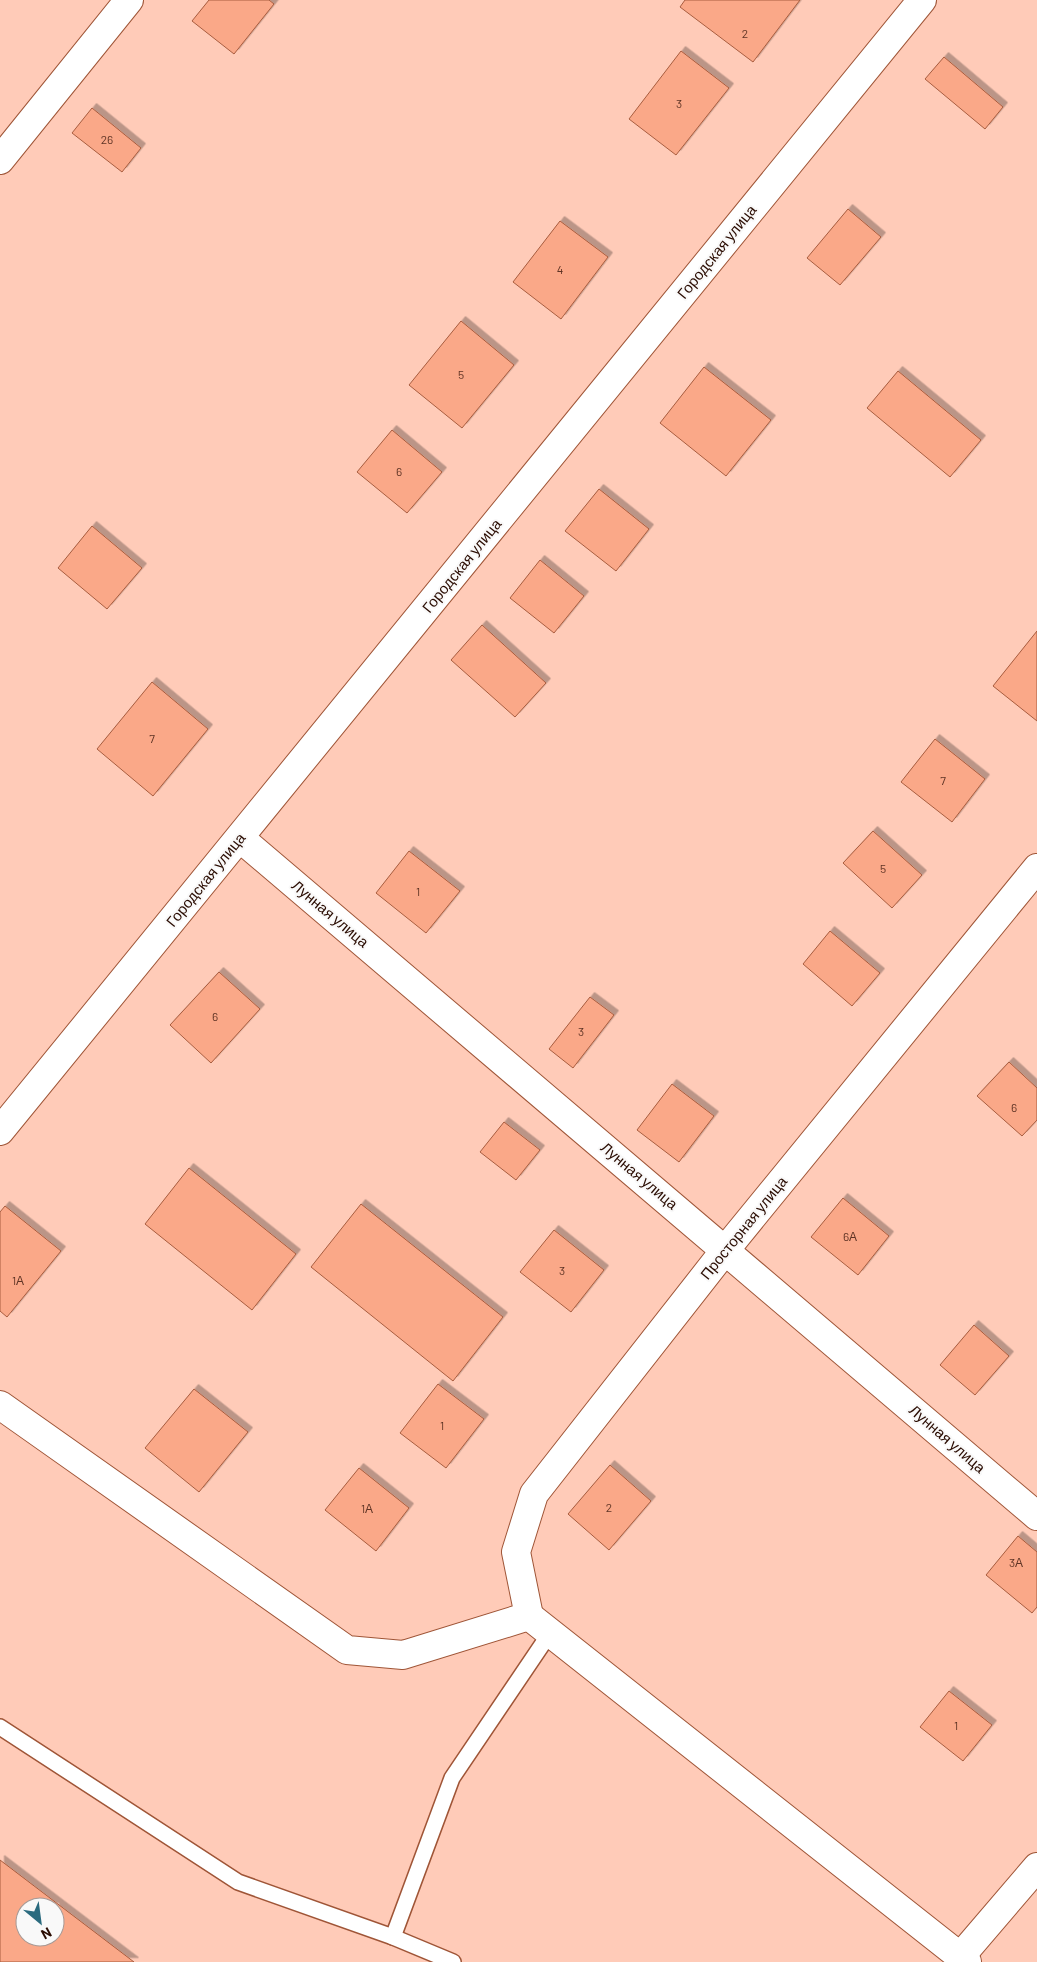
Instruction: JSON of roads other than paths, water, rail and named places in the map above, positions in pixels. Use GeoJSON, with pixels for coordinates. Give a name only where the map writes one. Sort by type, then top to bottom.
{"type":"FeatureCollection","features":[{"type":"Feature","properties":{"kind":"street"},"geometry":{"type":"LineString","coordinates":[[0,160],[129,0]]}},
{"type":"Feature","properties":{"kind":"street","name":"Городская улица"},"geometry":{"type":"LineString","coordinates":[[0,1131],[922,0]]}},
{"type":"Feature","properties":{"kind":"street","name":"Лунная улица"},"geometry":{"type":"LineString","coordinates":[[240,838],[726,1249],[1037,1516]]}},
{"type":"Feature","properties":{"kind":"street","name":"Просторная улица"},"geometry":{"type":"LineString","coordinates":[[529,1616],[516,1552],[534,1494],[726,1249],[1037,868]]}},
{"type":"Feature","properties":{"kind":"street"},"geometry":{"type":"LineString","coordinates":[[0,1405],[347,1650],[403,1655],[529,1616],[964,1960],[1037,1867]]}},
{"type":"Feature","properties":{"kind":"lane"},"geometry":{"type":"LineString","coordinates":[[394,1937],[452,1778],[550,1633]]}},
{"type":"Feature","properties":{"kind":"lane"},"geometry":{"type":"LineString","coordinates":[[0,1727],[238,1882],[394,1937],[453,1962]]}}]}
